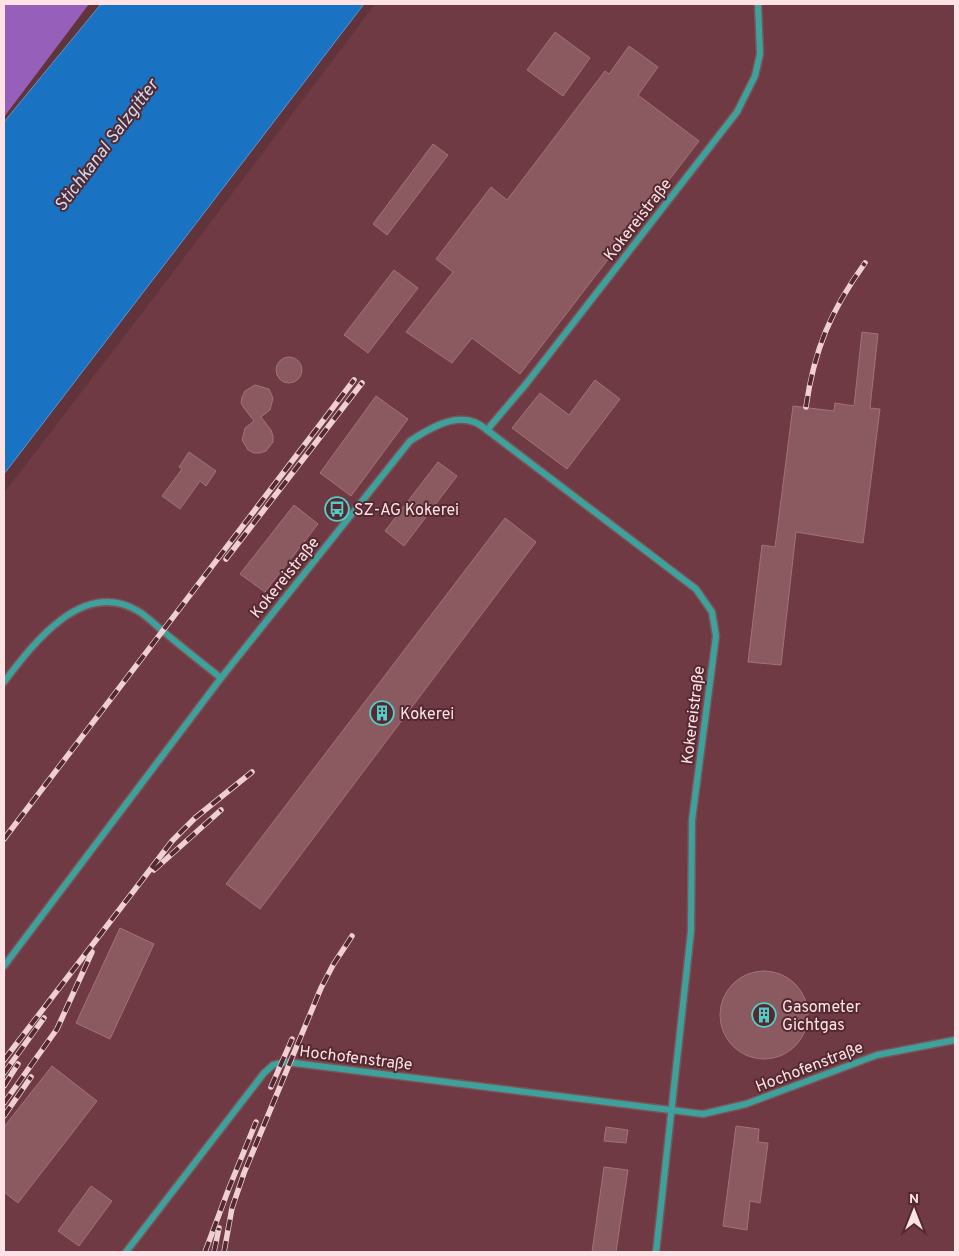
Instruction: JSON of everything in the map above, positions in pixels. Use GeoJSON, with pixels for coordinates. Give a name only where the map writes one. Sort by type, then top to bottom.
{"type":"FeatureCollection","features":[{"type":"Feature","properties":{"kind":"lane","name":"Kokereistraße"},"geometry":{"type":"LineString","coordinates":[[488,430],[526,384],[737,112],[754,76],[760,54],[758,4]]}},
{"type":"Feature","properties":{"kind":"lane","name":"Kokereistraße"},"geometry":{"type":"LineString","coordinates":[[4,966],[220,678],[410,442],[429,429],[459,420],[474,422],[488,430],[696,589],[712,612],[716,636],[692,820],[691,931],[673,1110]]}},
{"type":"Feature","properties":{"kind":"lane"},"geometry":{"type":"LineString","coordinates":[[4,682],[28,650],[44,635],[68,615],[85,605],[99,602],[117,603],[138,611],[220,678]]}},
{"type":"Feature","properties":{"kind":"lane","name":"Hochofenstraße"},"geometry":{"type":"LineString","coordinates":[[126,1252],[264,1073],[273,1065],[286,1062],[703,1114],[746,1104],[877,1054],[955,1040]]}},
{"type":"Feature","properties":{"kind":"lane"},"geometry":{"type":"LineString","coordinates":[[656,1252],[673,1110]]}},
{"type":"Feature","properties":{"kind":"shaded area"},"geometry":{"type":"Polygon","coordinates":[[[4,4],[89,4],[4,117],[4,4]]]}},
{"type":"Feature","properties":{"kind":"shaded area"},"geometry":{"type":"Polygon","coordinates":[[[375,4],[955,4],[955,1252],[4,1252],[4,493],[375,4]]]}},
{"type":"Feature","properties":{"kind":"water","name":"Stichkanal Salzgitter"},"geometry":{"type":"Polygon","coordinates":[[[101,4],[364,4],[4,474],[4,122],[101,4]]]}},
{"type":"Feature","properties":{"kind":"building"},"geometry":{"type":"Polygon","coordinates":[[[555,32],[590,58],[563,96],[527,70],[555,32]]]}},
{"type":"Feature","properties":{"kind":"building"},"geometry":{"type":"Polygon","coordinates":[[[629,46],[658,67],[638,95],[699,141],[520,374],[472,338],[452,363],[406,332],[453,272],[436,259],[491,187],[507,200],[605,71],[609,74],[629,46]]]}},
{"type":"Feature","properties":{"kind":"building"},"geometry":{"type":"Polygon","coordinates":[[[433,144],[448,155],[387,235],[373,224],[433,144]]]}},
{"type":"Feature","properties":{"kind":"building"},"geometry":{"type":"Polygon","coordinates":[[[394,270],[418,288],[368,353],[344,335],[394,270]]]}},
{"type":"Feature","properties":{"kind":"building"},"geometry":{"type":"Polygon","coordinates":[[[862,332],[878,334],[870,408],[880,409],[863,543],[796,532],[781,665],[748,662],[762,545],[775,547],[793,406],[834,411],[835,403],[854,406],[862,332]]]}},
{"type":"Feature","properties":{"kind":"building"},"geometry":{"type":"Polygon","coordinates":[[[289,357],[298,361],[302,370],[298,379],[289,383],[280,379],[276,370],[280,361],[289,357]]]}},
{"type":"Feature","properties":{"kind":"building"},"geometry":{"type":"Polygon","coordinates":[[[595,380],[620,399],[567,469],[512,428],[540,393],[569,415],[595,380]]]}},
{"type":"Feature","properties":{"kind":"building"},"geometry":{"type":"Polygon","coordinates":[[[255,385],[269,389],[273,398],[270,410],[261,417],[271,430],[273,442],[266,451],[260,453],[248,450],[242,440],[245,428],[254,421],[241,403],[242,397],[245,391],[255,385]]]}},
{"type":"Feature","properties":{"kind":"building"},"geometry":{"type":"Polygon","coordinates":[[[376,396],[408,419],[351,496],[320,473],[376,396]]]}},
{"type":"Feature","properties":{"kind":"building"},"geometry":{"type":"Polygon","coordinates":[[[189,452],[216,471],[206,486],[200,481],[180,509],[162,496],[182,469],[179,467],[189,452]]]}},
{"type":"Feature","properties":{"kind":"building"},"geometry":{"type":"Polygon","coordinates":[[[438,462],[457,476],[404,546],[385,531],[438,462]]]}},
{"type":"Feature","properties":{"kind":"building"},"geometry":{"type":"Polygon","coordinates":[[[294,505],[318,524],[265,592],[240,574],[294,505]]]}},
{"type":"Feature","properties":{"kind":"building","name":"Kokerei"},"geometry":{"type":"Polygon","coordinates":[[[505,518],[536,542],[260,909],[226,884],[505,518]]]}},
{"type":"Feature","properties":{"kind":"building"},"geometry":{"type":"Polygon","coordinates":[[[120,928],[154,944],[110,1039],[76,1023],[120,928]]]}},
{"type":"Feature","properties":{"kind":"building","name":"Gasometer Gichtgas"},"geometry":{"type":"Polygon","coordinates":[[[764,971],[781,974],[789,978],[801,990],[805,998],[808,1015],[805,1032],[801,1040],[789,1052],[781,1056],[764,1059],[747,1056],[739,1052],[727,1040],[723,1032],[720,1015],[723,998],[727,990],[739,978],[747,974],[764,971]]]}},
{"type":"Feature","properties":{"kind":"building"},"geometry":{"type":"Polygon","coordinates":[[[52,1066],[97,1101],[18,1203],[4,1192],[4,1127],[52,1066]]]}},
{"type":"Feature","properties":{"kind":"building"},"geometry":{"type":"Polygon","coordinates":[[[736,1126],[759,1129],[758,1142],[768,1143],[760,1203],[750,1201],[747,1230],[723,1226],[736,1126]]]}},
{"type":"Feature","properties":{"kind":"building"},"geometry":{"type":"Polygon","coordinates":[[[606,1127],[628,1130],[626,1143],[604,1141],[606,1127]]]}},
{"type":"Feature","properties":{"kind":"building"},"geometry":{"type":"Polygon","coordinates":[[[604,1167],[628,1170],[616,1252],[592,1252],[604,1167]]]}},
{"type":"Feature","properties":{"kind":"building"},"geometry":{"type":"Polygon","coordinates":[[[91,1186],[112,1201],[79,1246],[58,1231],[91,1186]]]}},
{"type":"Feature","properties":{"kind":"railway"},"geometry":{"type":"LineString","coordinates":[[806,407],[809,386],[826,331],[843,297],[865,263]]}},
{"type":"Feature","properties":{"kind":"railway"},"geometry":{"type":"LineString","coordinates":[[4,839],[354,380]]}},
{"type":"Feature","properties":{"kind":"railway"},"geometry":{"type":"LineString","coordinates":[[226,559],[362,383]]}},
{"type":"Feature","properties":{"kind":"railway"},"geometry":{"type":"LineString","coordinates":[[4,1060],[172,841],[195,818],[252,772]]}},
{"type":"Feature","properties":{"kind":"railway"},"geometry":{"type":"LineString","coordinates":[[154,870],[221,810]]}},
{"type":"Feature","properties":{"kind":"railway"},"geometry":{"type":"LineString","coordinates":[[224,1252],[232,1208],[244,1173],[321,988],[352,936]]}},
{"type":"Feature","properties":{"kind":"railway"},"geometry":{"type":"LineString","coordinates":[[4,1103],[57,1029],[92,952]]}},
{"type":"Feature","properties":{"kind":"railway"},"geometry":{"type":"LineString","coordinates":[[4,1073],[44,1018]]}},
{"type":"Feature","properties":{"kind":"railway"},"geometry":{"type":"LineString","coordinates":[[271,1087],[292,1039]]}},
{"type":"Feature","properties":{"kind":"railway"},"geometry":{"type":"LineString","coordinates":[[4,1086],[18,1064]]}},
{"type":"Feature","properties":{"kind":"railway"},"geometry":{"type":"LineString","coordinates":[[4,1116],[31,1077]]}},
{"type":"Feature","properties":{"kind":"railway"},"geometry":{"type":"LineString","coordinates":[[205,1252],[256,1122]]}},
{"type":"Feature","properties":{"kind":"railway"},"geometry":{"type":"LineString","coordinates":[[214,1252],[219,1228]]}},
{"type":"Feature","properties":{"kind":"place","name":"SZ-AG Kokerei"},"geometry":{"type":"Point","coordinates":[337,509]}},
{"type":"Feature","properties":{"kind":"place","name":"Kokerei"},"geometry":{"type":"Point","coordinates":[382,713]}},
{"type":"Feature","properties":{"kind":"place","name":"Gasometer Gichtgas"},"geometry":{"type":"Point","coordinates":[764,1015]}}]}
